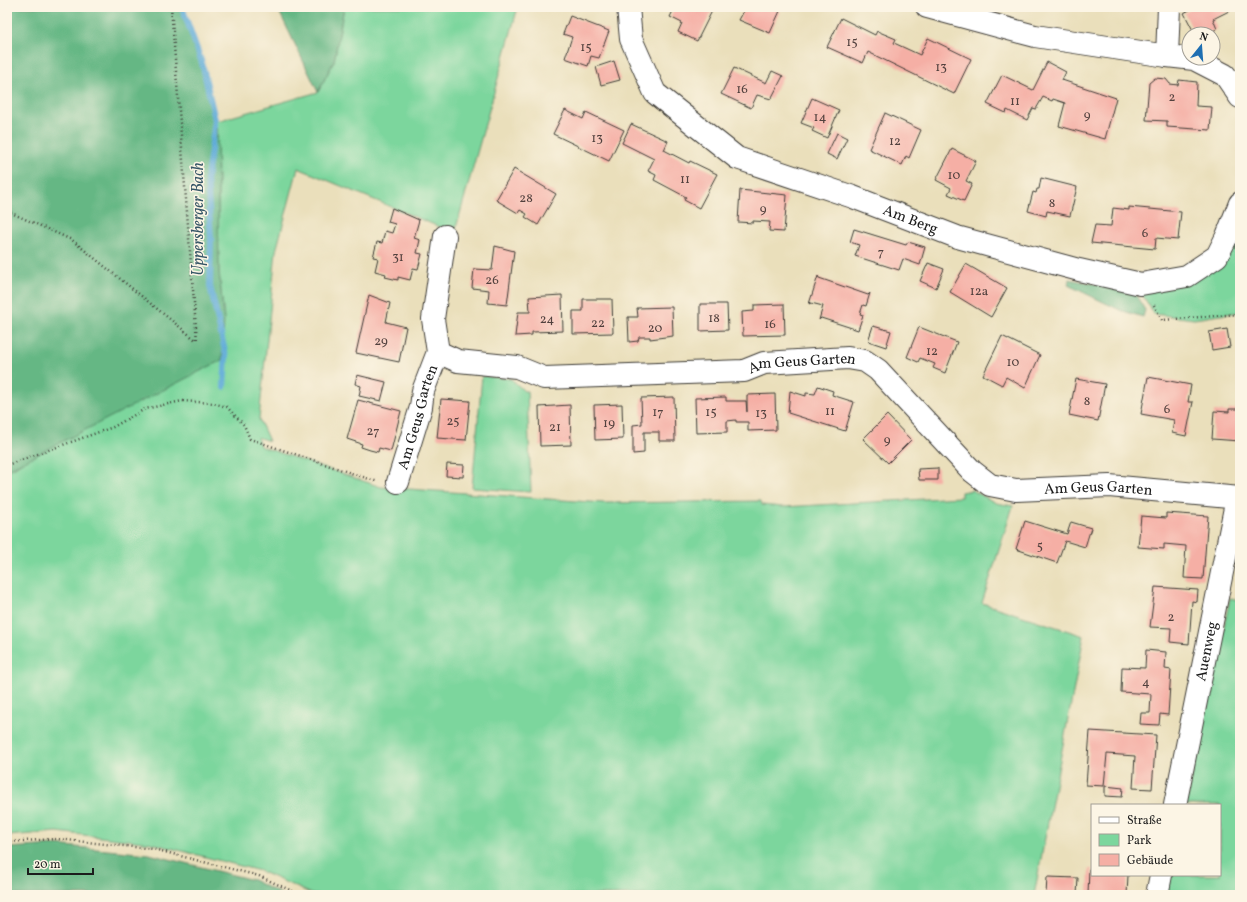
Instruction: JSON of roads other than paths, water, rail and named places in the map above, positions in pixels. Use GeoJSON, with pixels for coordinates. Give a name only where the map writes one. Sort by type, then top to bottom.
{"type":"FeatureCollection","features":[{"type":"Feature","properties":{"kind":"street","name":"Am Berg"},"geometry":{"type":"LineString","coordinates":[[628,7],[631,39],[655,93],[737,158],[853,197],[956,237],[1079,270],[1141,284],[1187,276],[1217,256],[1227,236],[1240,203]]}},
{"type":"Feature","properties":{"kind":"street"},"geometry":{"type":"LineString","coordinates":[[927,7],[1035,36],[1194,59],[1225,75],[1240,97]]}},
{"type":"Feature","properties":{"kind":"street"},"geometry":{"type":"LineString","coordinates":[[1167,56],[1169,7]]}},
{"type":"Feature","properties":{"kind":"street","name":"Am Geus Garten"},"geometry":{"type":"LineString","coordinates":[[398,482],[421,407],[423,391],[438,352],[433,319],[445,236]]}},
{"type":"Feature","properties":{"kind":"street","name":"Am Geus Garten"},"geometry":{"type":"LineString","coordinates":[[438,352],[458,361],[517,367],[544,378],[744,372],[764,363],[848,358],[865,361],[878,370],[972,471],[990,485],[1016,490],[1109,486],[1238,498]]}},
{"type":"Feature","properties":{"kind":"street","name":"Auenweg"},"geometry":{"type":"LineString","coordinates":[[1175,804],[1238,498]]}},
{"type":"Feature","properties":{"kind":"street"},"geometry":{"type":"LineString","coordinates":[[1158,895],[1161,876]]}},
{"type":"Feature","properties":{"kind":"waterway","name":"Uppersberger Bach"},"geometry":{"type":"LineString","coordinates":[[182,7],[202,63],[215,120],[207,179],[211,238],[210,286],[226,356],[224,387]]}}]}
